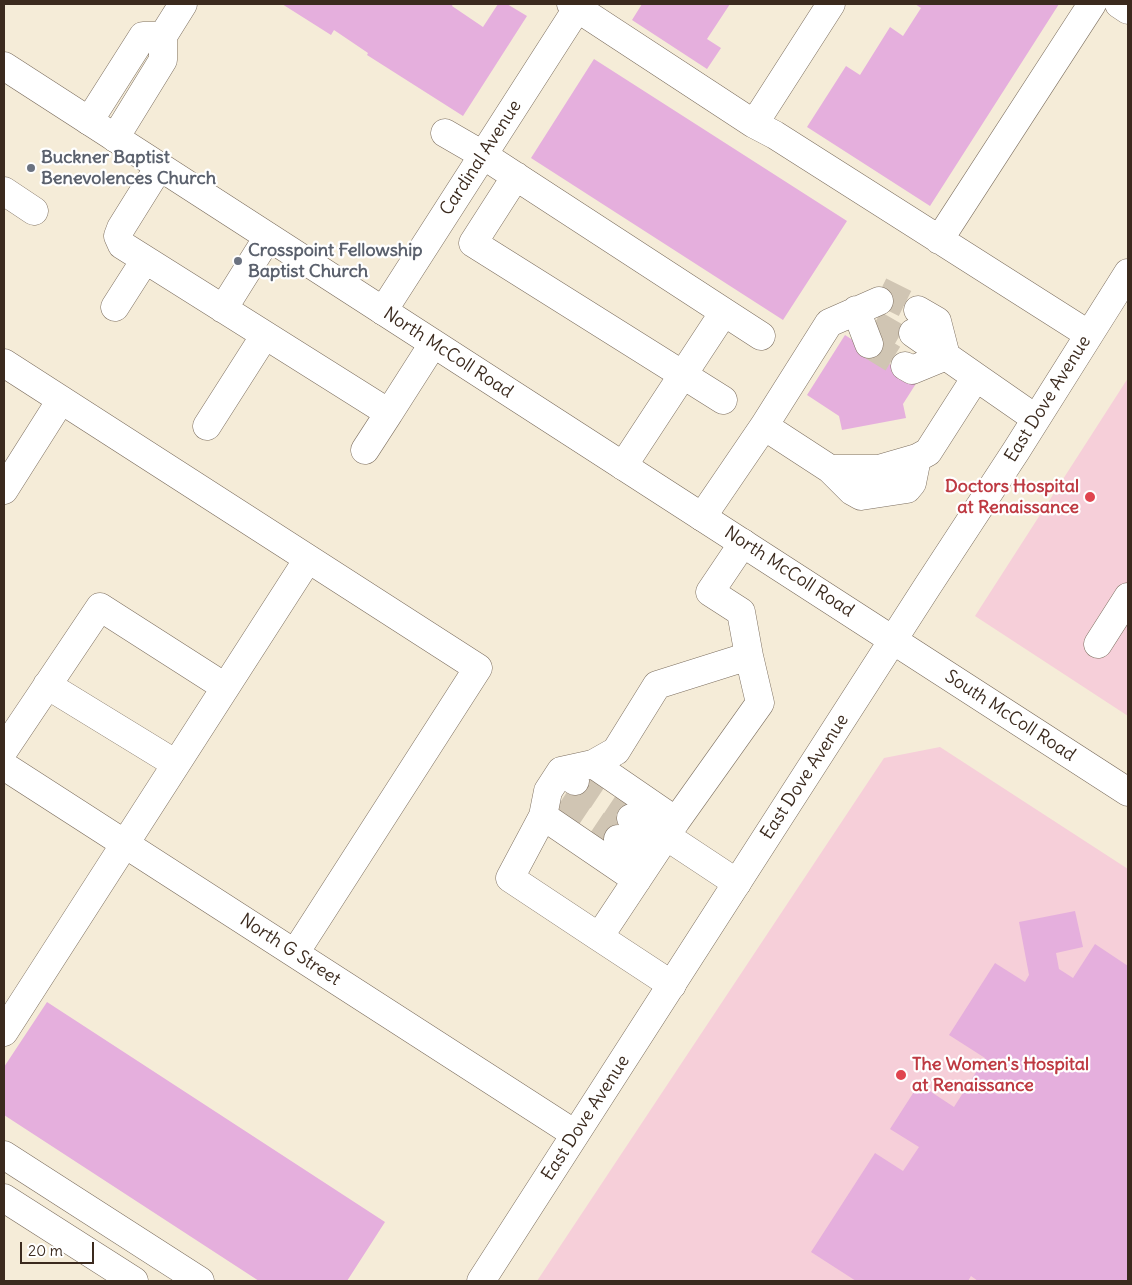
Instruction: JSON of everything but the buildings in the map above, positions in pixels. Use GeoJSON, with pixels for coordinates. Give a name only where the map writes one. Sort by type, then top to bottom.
{"type":"FeatureCollection","features":[{"type":"Feature","properties":{"kind":"main road"},"geometry":{"type":"LineString","coordinates":[[115,138],[163,60],[163,36],[183,4]]}},
{"type":"Feature","properties":{"kind":"main road"},"geometry":{"type":"LineString","coordinates":[[754,124],[831,4]]}},
{"type":"Feature","properties":{"kind":"main road"},"geometry":{"type":"LineString","coordinates":[[939,240],[1092,4]]}},
{"type":"Feature","properties":{"kind":"main road"},"geometry":{"type":"LineString","coordinates":[[1118,4],[1128,10]]}},
{"type":"Feature","properties":{"kind":"main road"},"geometry":{"type":"LineString","coordinates":[[576,5],[754,124],[775,135],[1088,334]]}},
{"type":"Feature","properties":{"kind":"main road","name":"Cardinal Avenue"},"geometry":{"type":"LineString","coordinates":[[383,311],[576,5]]}},
{"type":"Feature","properties":{"kind":"main road"},"geometry":{"type":"LineString","coordinates":[[89,121],[143,36],[163,36]]}},
{"type":"Feature","properties":{"kind":"main road","name":"North McColl Road"},"geometry":{"type":"LineString","coordinates":[[6,72],[89,121],[893,639]]}},
{"type":"Feature","properties":{"kind":"main road"},"geometry":{"type":"LineString","coordinates":[[445,133],[483,154],[762,336]]}},
{"type":"Feature","properties":{"kind":"main road"},"geometry":{"type":"LineString","coordinates":[[159,167],[121,228],[118,236],[122,245],[389,413]]}},
{"type":"Feature","properties":{"kind":"main road"},"geometry":{"type":"LineString","coordinates":[[516,176],[473,242],[723,400]]}},
{"type":"Feature","properties":{"kind":"main road"},"geometry":{"type":"LineString","coordinates":[[4,191],[34,211]]}},
{"type":"Feature","properties":{"kind":"main road"},"geometry":{"type":"LineString","coordinates":[[223,309],[268,237]]}},
{"type":"Feature","properties":{"kind":"main road"},"geometry":{"type":"LineString","coordinates":[[115,307],[145,260]]}},
{"type":"Feature","properties":{"kind":"main road","name":"East Dove Avenue"},"geometry":{"type":"LineString","coordinates":[[481,1281],[893,639],[1016,451],[1128,273]]}},
{"type":"Feature","properties":{"kind":"main road"},"geometry":{"type":"LineString","coordinates":[[623,466],[724,312]]}},
{"type":"Feature","properties":{"kind":"main road"},"geometry":{"type":"LineString","coordinates":[[702,516],[764,426],[829,323],[872,317]]}},
{"type":"Feature","properties":{"kind":"main road"},"geometry":{"type":"LineString","coordinates":[[946,356],[912,370],[911,339],[937,321],[946,356],[1036,418]]}},
{"type":"Feature","properties":{"kind":"main road"},"geometry":{"type":"LineString","coordinates":[[207,426],[265,336]]}},
{"type":"Feature","properties":{"kind":"main road"},"geometry":{"type":"LineString","coordinates":[[365,450],[433,344]]}},
{"type":"Feature","properties":{"kind":"main road"},"geometry":{"type":"LineString","coordinates":[[4,363],[478,668],[295,953]]}},
{"type":"Feature","properties":{"kind":"main road"},"geometry":{"type":"LineString","coordinates":[[764,426],[830,469],[879,469],[917,458],[928,452],[976,376]]}},
{"type":"Feature","properties":{"kind":"main road"},"geometry":{"type":"LineString","coordinates":[[4,490],[61,400]]}},
{"type":"Feature","properties":{"kind":"main road"},"geometry":{"type":"LineString","coordinates":[[599,937],[658,848],[760,703],[740,612],[710,592],[743,543]]}},
{"type":"Feature","properties":{"kind":"main road"},"geometry":{"type":"LineString","coordinates":[[4,1032],[308,559]]}},
{"type":"Feature","properties":{"kind":"main road"},"geometry":{"type":"LineString","coordinates":[[1098,644],[1128,597]]}},
{"type":"Feature","properties":{"kind":"main road"},"geometry":{"type":"LineString","coordinates":[[4,750],[100,607],[225,688]]}},
{"type":"Feature","properties":{"kind":"main road","name":"South McColl Road"},"geometry":{"type":"LineString","coordinates":[[893,639],[1128,792]]}},
{"type":"Feature","properties":{"kind":"main road"},"geometry":{"type":"LineString","coordinates":[[672,985],[510,878],[563,787],[616,751],[657,685],[749,656]]}},
{"type":"Feature","properties":{"kind":"main road"},"geometry":{"type":"LineString","coordinates":[[47,685],[176,764]]}},
{"type":"Feature","properties":{"kind":"main road","name":"North G Street"},"geometry":{"type":"LineString","coordinates":[[4,766],[575,1134]]}},
{"type":"Feature","properties":{"kind":"main road"},"geometry":{"type":"LineString","coordinates":[[563,787],[658,848]]}},
{"type":"Feature","properties":{"kind":"main road"},"geometry":{"type":"LineString","coordinates":[[563,787],[658,848]]}},
{"type":"Feature","properties":{"kind":"main road"},"geometry":{"type":"LineString","coordinates":[[624,829],[658,848],[736,883]]}},
{"type":"Feature","properties":{"kind":"main road"},"geometry":{"type":"LineString","coordinates":[[4,1155],[200,1281]]}},
{"type":"Feature","properties":{"kind":"main road"},"geometry":{"type":"LineString","coordinates":[[4,1198],[134,1281]]}},
{"type":"Feature","properties":{"kind":"shaded area","name":"Doctors Hospital at Renaissance"},"geometry":{"type":"Polygon","coordinates":[[[1128,378],[1128,716],[975,616],[1128,378]]]}},
{"type":"Feature","properties":{"kind":"shaded area","name":"The Women's Hospital at Renaissance"},"geometry":{"type":"Polygon","coordinates":[[[940,747],[1128,869],[1128,1281],[537,1281],[884,758],[940,747]]]}},
{"type":"Feature","properties":{"kind":"tunnel"},"geometry":{"type":"LineString","coordinates":[[880,291],[918,310]]}},
{"type":"Feature","properties":{"kind":"tunnel"},"geometry":{"type":"LineString","coordinates":[[874,324],[910,345]]}},
{"type":"Feature","properties":{"kind":"tunnel"},"geometry":{"type":"LineString","coordinates":[[869,344],[905,366]]}},
{"type":"Feature","properties":{"kind":"tunnel"},"geometry":{"type":"LineString","coordinates":[[575,781],[631,818]]}},
{"type":"Feature","properties":{"kind":"tunnel"},"geometry":{"type":"LineString","coordinates":[[561,801],[618,839]]}},
{"type":"Feature","properties":{"kind":"place","name":"Buckner Baptist Benevolences Church"},"geometry":{"type":"Point","coordinates":[31,168]}},
{"type":"Feature","properties":{"kind":"place","name":"Crosspoint Fellowship Baptist Church"},"geometry":{"type":"Point","coordinates":[238,261]}},
{"type":"Feature","properties":{"kind":"place","name":"Doctors Hospital at Renaissance"},"geometry":{"type":"Point","coordinates":[1090,497]}},
{"type":"Feature","properties":{"kind":"place","name":"The Women's Hospital at Renaissance"},"geometry":{"type":"Point","coordinates":[901,1075]}}]}
